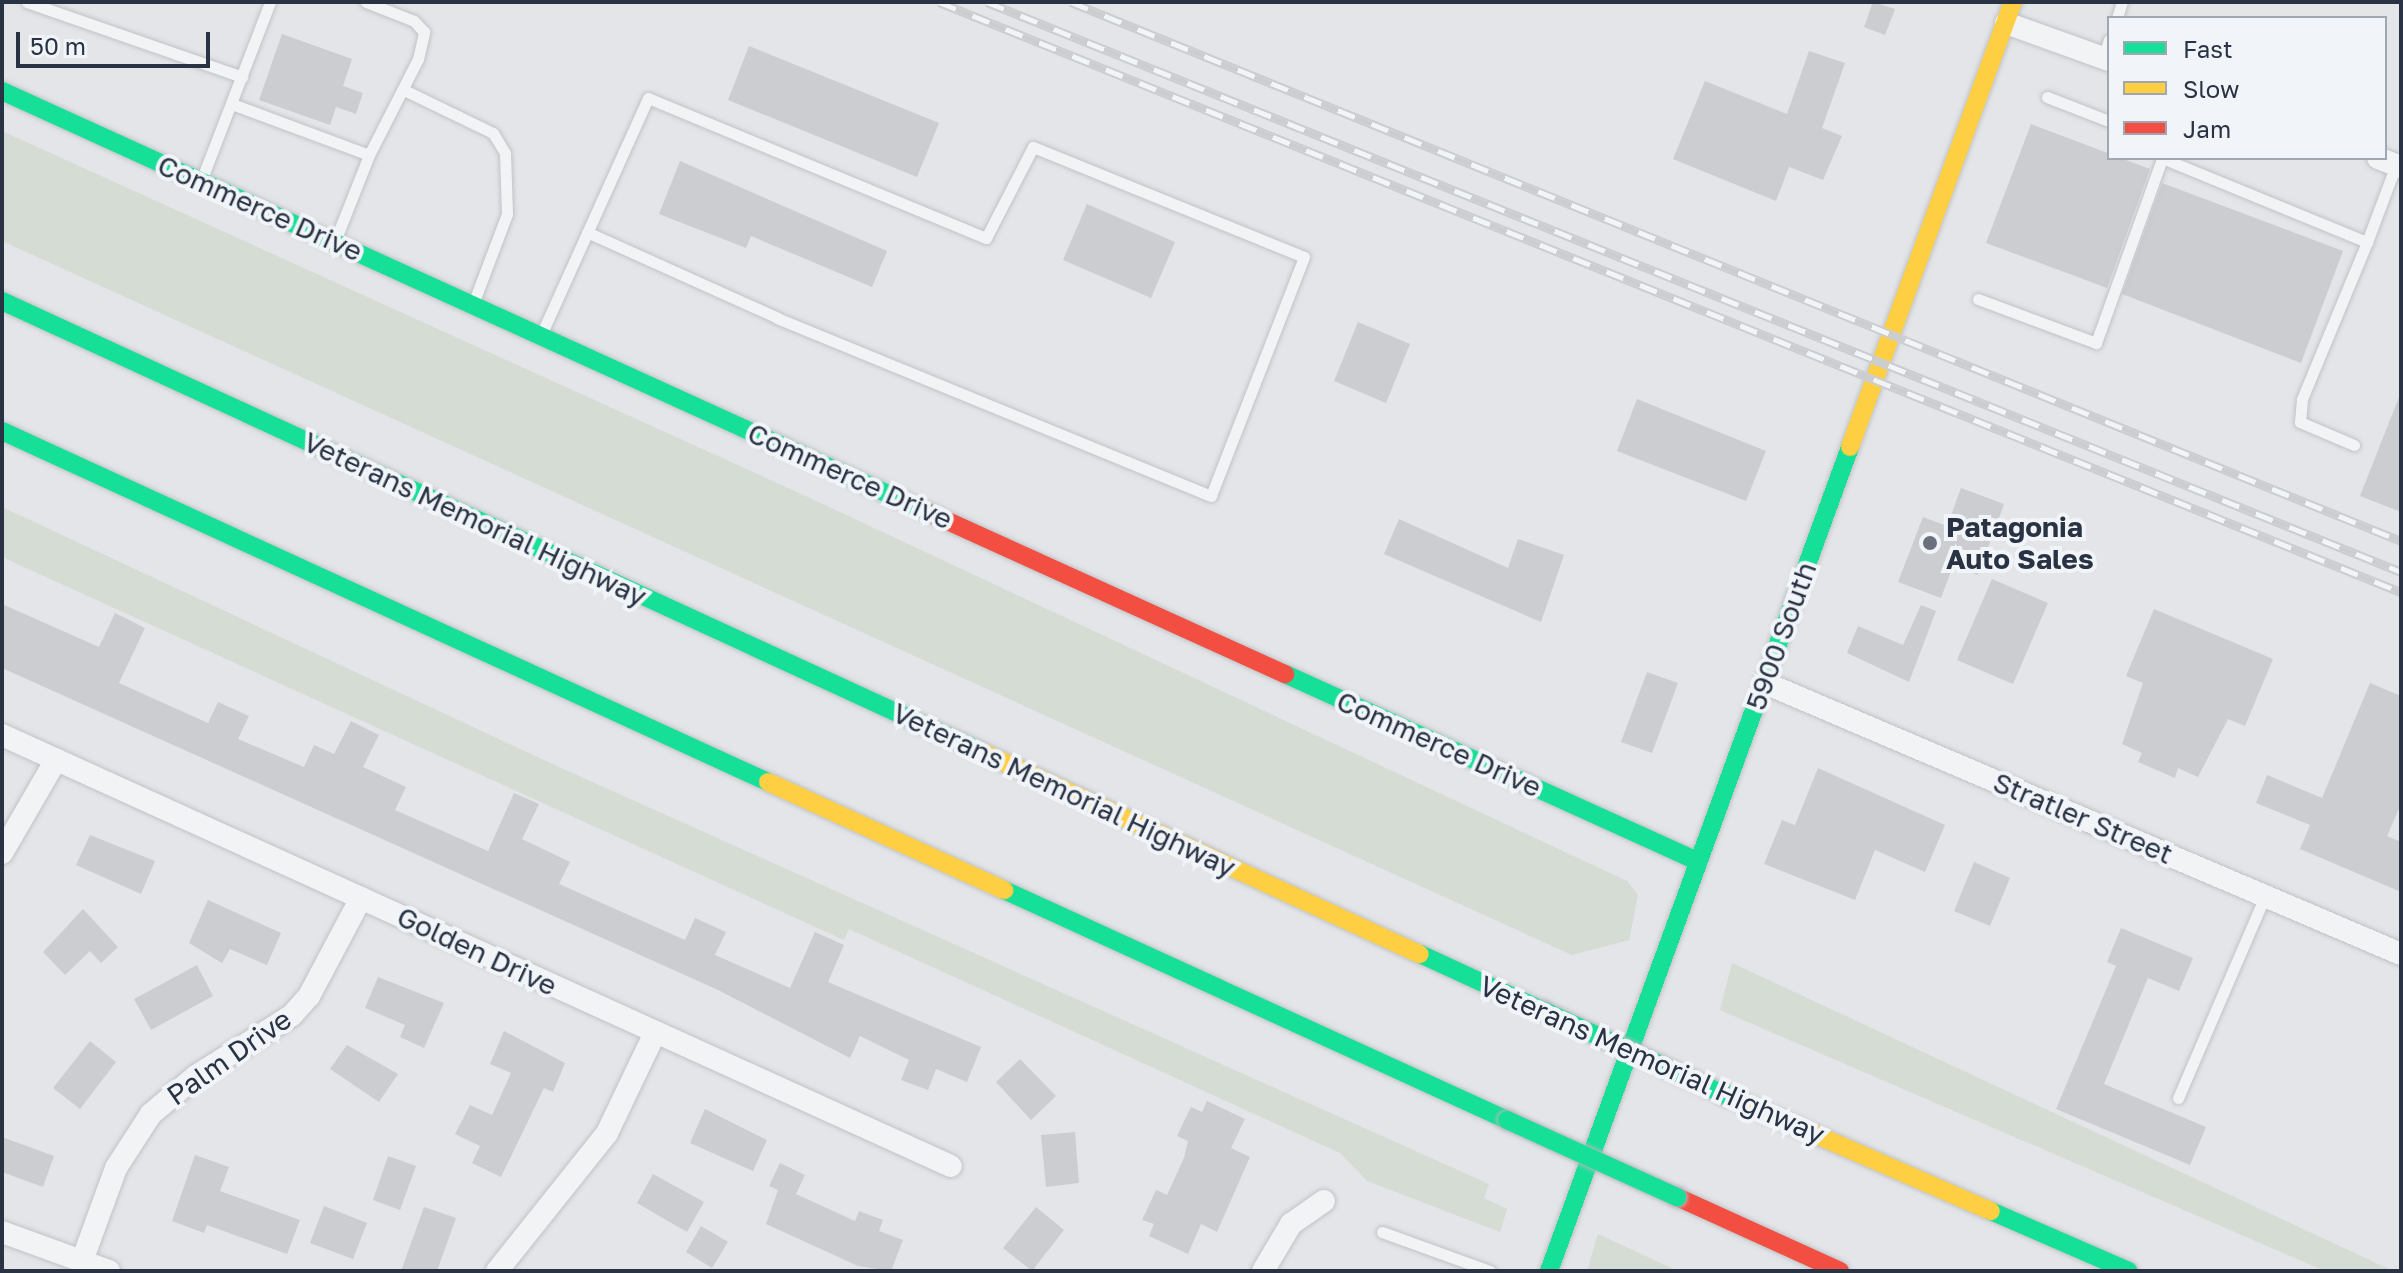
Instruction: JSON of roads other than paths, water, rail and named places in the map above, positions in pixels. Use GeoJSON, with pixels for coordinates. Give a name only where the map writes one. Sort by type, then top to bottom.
{"type":"FeatureCollection","features":[{"type":"Feature","properties":{"kind":"main road","name":"5900 South"},"geometry":{"type":"LineString","coordinates":[[1549,1271],[2010,12]]}},
{"type":"Feature","properties":{"kind":"main road","name":"Commerce Drive"},"geometry":{"type":"LineString","coordinates":[[2,91],[1697,861]]}},
{"type":"Feature","properties":{"kind":"main road","name":"Veterans Memorial Highway"},"geometry":{"type":"LineString","coordinates":[[2,301],[1725,1095],[2129,1271]]}},
{"type":"Feature","properties":{"kind":"main road"},"geometry":{"type":"LineString","coordinates":[[2,431],[1840,1271]]}},
{"type":"Feature","properties":{"kind":"street"},"geometry":{"type":"LineString","coordinates":[[2010,12],[2107,52]]}},
{"type":"Feature","properties":{"kind":"street","name":"Stratler Street"},"geometry":{"type":"LineString","coordinates":[[1765,683],[2401,954]]}},
{"type":"Feature","properties":{"kind":"street","name":"Golden Drive"},"geometry":{"type":"LineString","coordinates":[[2,735],[951,1166]]}},
{"type":"Feature","properties":{"kind":"street"},"geometry":{"type":"LineString","coordinates":[[2,853],[56,760]]}},
{"type":"Feature","properties":{"kind":"street","name":"Palm Drive"},"geometry":{"type":"LineString","coordinates":[[82,1261],[116,1168],[151,1114],[171,1093],[292,1015],[309,996],[361,898]]}},
{"type":"Feature","properties":{"kind":"street"},"geometry":{"type":"LineString","coordinates":[[497,1271],[607,1133],[655,1033]]}},
{"type":"Feature","properties":{"kind":"street"},"geometry":{"type":"LineString","coordinates":[[1263,1271],[1291,1224],[1324,1201]]}},
{"type":"Feature","properties":{"kind":"street"},"geometry":{"type":"LineString","coordinates":[[2,1232],[109,1271]]}},
{"type":"Feature","properties":{"kind":"lane"},"geometry":{"type":"LineString","coordinates":[[27,2],[242,77]]}},
{"type":"Feature","properties":{"kind":"lane"},"geometry":{"type":"LineString","coordinates":[[201,181],[270,2]]}},
{"type":"Feature","properties":{"kind":"lane"},"geometry":{"type":"LineString","coordinates":[[335,242],[369,155],[404,90],[424,32],[414,21],[366,2]]}},
{"type":"Feature","properties":{"kind":"lane"},"geometry":{"type":"LineString","coordinates":[[404,90],[493,133],[505,153],[507,214],[473,304]]}},
{"type":"Feature","properties":{"kind":"lane"},"geometry":{"type":"LineString","coordinates":[[2047,97],[2107,120]]}},
{"type":"Feature","properties":{"kind":"lane"},"geometry":{"type":"LineString","coordinates":[[541,335],[587,232],[648,98],[986,238],[1033,147],[1304,257],[1211,496],[587,232]]}},
{"type":"Feature","properties":{"kind":"lane"},"geometry":{"type":"LineString","coordinates":[[232,104],[369,155]]}},
{"type":"Feature","properties":{"kind":"lane"},"geometry":{"type":"LineString","coordinates":[[1978,299],[2096,343],[2162,160]]}},
{"type":"Feature","properties":{"kind":"lane"},"geometry":{"type":"LineString","coordinates":[[2164,160],[2367,242]]}},
{"type":"Feature","properties":{"kind":"lane"},"geometry":{"type":"LineString","coordinates":[[2354,445],[2300,422],[2302,399],[2367,242],[2392,163]]}},
{"type":"Feature","properties":{"kind":"lane"},"geometry":{"type":"LineString","coordinates":[[2178,1098],[2265,896]]}},
{"type":"Feature","properties":{"kind":"lane"},"geometry":{"type":"LineString","coordinates":[[1382,1232],[1490,1271]]}},
{"type":"Feature","properties":{"kind":"railway"},"geometry":{"type":"LineString","coordinates":[[939,2],[2401,592]]}},
{"type":"Feature","properties":{"kind":"railway"},"geometry":{"type":"LineString","coordinates":[[987,2],[2401,572]]}},
{"type":"Feature","properties":{"kind":"railway"},"geometry":{"type":"LineString","coordinates":[[1071,2],[2401,541]]}},
{"type":"Feature","properties":{"kind":"place","name":"Patagonia Auto Sales"},"geometry":{"type":"Point","coordinates":[1930,543]}}]}
